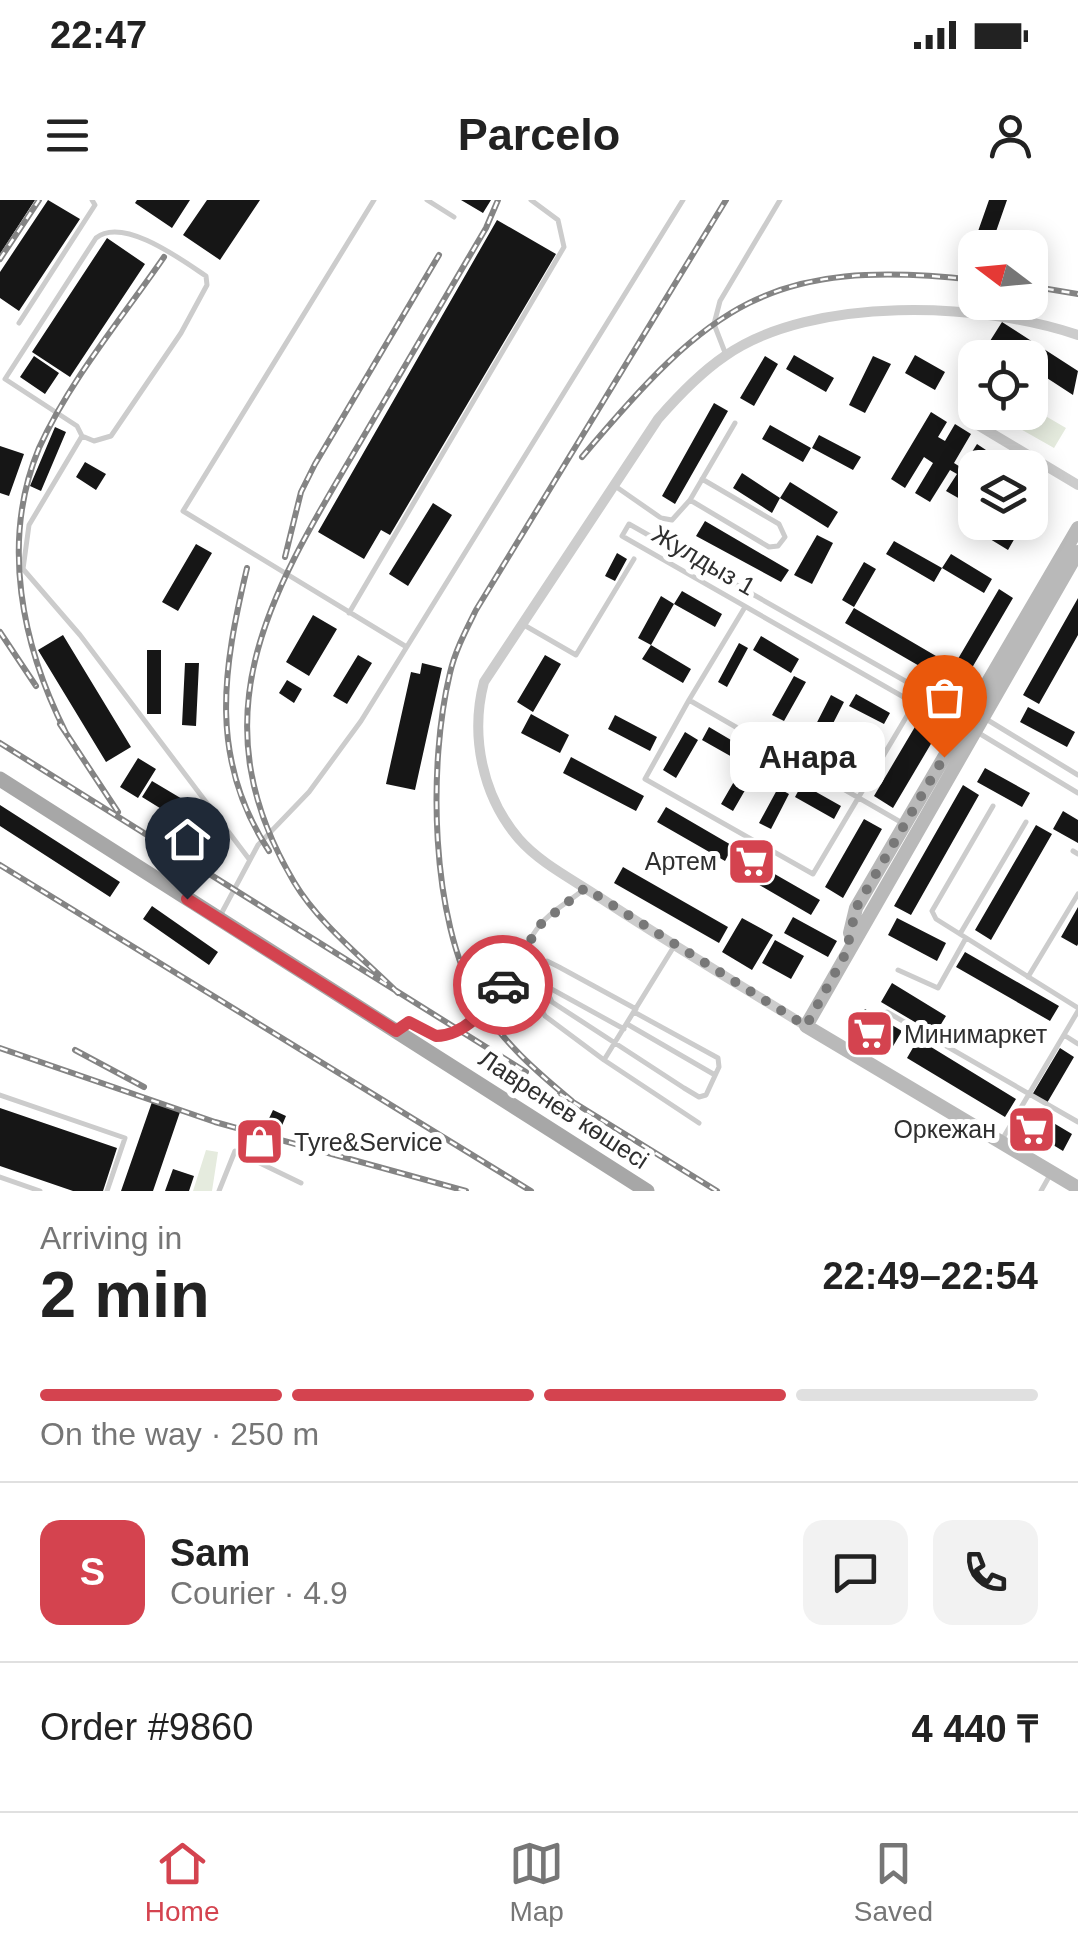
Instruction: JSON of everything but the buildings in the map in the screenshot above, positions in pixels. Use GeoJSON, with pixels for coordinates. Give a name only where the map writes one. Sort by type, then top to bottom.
{"type":"FeatureCollection","features":[{"type":"Feature","properties":{"kind":"main road","name":"Лавренев көшесі"},"geometry":{"type":"LineString","coordinates":[[0,779],[646,1191]]}},
{"type":"Feature","properties":{"kind":"street"},"geometry":{"type":"LineString","coordinates":[[1078,335],[992,313],[896,312],[820,320],[751,342],[726,355],[685,388],[613,484],[484,682],[475,729],[478,750],[500,811],[532,852],[674,945],[1078,1188]]}},
{"type":"Feature","properties":{"kind":"street"},"geometry":{"type":"LineString","coordinates":[[986,430],[1078,485]]}},
{"type":"Feature","properties":{"kind":"street"},"geometry":{"type":"LineString","coordinates":[[973,720],[1078,528]]}},
{"type":"Feature","properties":{"kind":"street"},"geometry":{"type":"LineString","coordinates":[[806,1026],[910,827],[1078,552]]}},
{"type":"Feature","properties":{"kind":"lane"},"geometry":{"type":"LineString","coordinates":[[20,323],[94,204],[92,200]]}},
{"type":"Feature","properties":{"kind":"lane"},"geometry":{"type":"LineString","coordinates":[[374,200],[183,510],[405,646]]}},
{"type":"Feature","properties":{"kind":"lane"},"geometry":{"type":"LineString","coordinates":[[427,200],[454,217]]}},
{"type":"Feature","properties":{"kind":"lane"},"geometry":{"type":"LineString","coordinates":[[349,613],[564,248],[558,220],[531,200]]}},
{"type":"Feature","properties":{"kind":"lane"},"geometry":{"type":"LineString","coordinates":[[218,919],[265,836],[309,792],[361,722],[683,200]]}},
{"type":"Feature","properties":{"kind":"lane"},"geometry":{"type":"LineString","coordinates":[[726,355],[714,324],[720,301],[780,200]]}},
{"type":"Feature","properties":{"kind":"lane"},"geometry":{"type":"LineString","coordinates":[[127,232],[142,242],[155,242],[206,276],[207,285],[181,333],[111,436],[94,441],[82,436],[77,426],[5,380],[96,238],[102,233],[127,232]]}},
{"type":"Feature","properties":{"kind":"lane"},"geometry":{"type":"LineString","coordinates":[[613,484],[666,520],[679,514],[735,423]]}},
{"type":"Feature","properties":{"kind":"lane"},"geometry":{"type":"LineString","coordinates":[[82,436],[29,525],[23,569],[80,635],[249,859]]}},
{"type":"Feature","properties":{"kind":"lane"},"geometry":{"type":"LineString","coordinates":[[690,500],[769,547],[778,546],[785,537],[778,524],[702,479]]}},
{"type":"Feature","properties":{"kind":"lane","name":"Жулдыз 1"},"geometry":{"type":"LineString","coordinates":[[916,700],[921,690],[629,524],[622,536],[744,606],[916,700],[973,720]]}},
{"type":"Feature","properties":{"kind":"lane"},"geometry":{"type":"LineString","coordinates":[[522,624],[576,655],[634,559]]}},
{"type":"Feature","properties":{"kind":"lane"},"geometry":{"type":"LineString","coordinates":[[744,606],[645,779],[814,874],[916,700]]}},
{"type":"Feature","properties":{"kind":"lane"},"geometry":{"type":"LineString","coordinates":[[689,700],[910,827]]}},
{"type":"Feature","properties":{"kind":"lane"},"geometry":{"type":"LineString","coordinates":[[973,720],[1078,774]]}},
{"type":"Feature","properties":{"kind":"lane"},"geometry":{"type":"LineString","coordinates":[[973,720],[1078,793]]}},
{"type":"Feature","properties":{"kind":"lane"},"geometry":{"type":"LineString","coordinates":[[993,806],[932,910],[936,920],[1078,1009],[1000,1142]]}},
{"type":"Feature","properties":{"kind":"lane"},"geometry":{"type":"LineString","coordinates":[[898,970],[938,988],[1026,822]]}},
{"type":"Feature","properties":{"kind":"lane"},"geometry":{"type":"LineString","coordinates":[[396,1031],[409,1022],[436,1036],[458,1030],[493,1002],[540,925],[585,888]]}},
{"type":"Feature","properties":{"kind":"lane"},"geometry":{"type":"LineString","coordinates":[[1028,977],[1078,894]]}},
{"type":"Feature","properties":{"kind":"lane"},"geometry":{"type":"LineString","coordinates":[[604,1060],[674,945]]}},
{"type":"Feature","properties":{"kind":"lane"},"geometry":{"type":"LineString","coordinates":[[547,961],[718,1058],[716,1076],[706,1095],[700,1097],[552,1002],[544,985],[540,972],[547,961]]}},
{"type":"Feature","properties":{"kind":"lane"},"geometry":{"type":"LineString","coordinates":[[516,965],[544,1016],[699,1123]]}},
{"type":"Feature","properties":{"kind":"lane"},"geometry":{"type":"LineString","coordinates":[[544,985],[716,1076]]}},
{"type":"Feature","properties":{"kind":"lane"},"geometry":{"type":"LineString","coordinates":[[887,1012],[1078,1122]]}},
{"type":"Feature","properties":{"kind":"lane"},"geometry":{"type":"LineString","coordinates":[[1064,1035],[1078,1044]]}},
{"type":"Feature","properties":{"kind":"lane"},"geometry":{"type":"LineString","coordinates":[[0,1095],[126,1138],[107,1191]]}},
{"type":"Feature","properties":{"kind":"lane"},"geometry":{"type":"LineString","coordinates":[[219,1191],[234,1150],[300,1183]]}},
{"type":"Feature","properties":{"kind":"lane"},"geometry":{"type":"LineString","coordinates":[[1041,1191],[1052,1173]]}},
{"type":"Feature","properties":{"kind":"lane"},"geometry":{"type":"LineString","coordinates":[[0,1177],[40,1191]]}},
{"type":"Feature","properties":{"kind":"shaded area"},"geometry":{"type":"Polygon","coordinates":[[[1048,418],[1066,428],[1054,448],[1022,430],[1048,430],[1048,418]]]}},
{"type":"Feature","properties":{"kind":"shaded area"},"geometry":{"type":"Polygon","coordinates":[[[206,1150],[218,1152],[212,1191],[193,1191],[206,1150]]]}},
{"type":"Feature","properties":{"kind":"railway"},"geometry":{"type":"LineString","coordinates":[[0,259],[39,200]]}},
{"type":"Feature","properties":{"kind":"railway"},"geometry":{"type":"LineString","coordinates":[[398,993],[329,927],[294,882],[265,821],[250,763],[248,708],[256,655],[298,551],[486,228],[498,200]]}},
{"type":"Feature","properties":{"kind":"railway"},"geometry":{"type":"LineString","coordinates":[[572,1101],[497,1029],[462,967],[450,928],[438,840],[438,751],[443,710],[455,657],[476,610],[726,200]]}},
{"type":"Feature","properties":{"kind":"railway"},"geometry":{"type":"LineString","coordinates":[[285,557],[301,492],[315,464],[439,255]]}},
{"type":"Feature","properties":{"kind":"railway"},"geometry":{"type":"LineString","coordinates":[[66,733],[38,665],[21,593],[21,520],[27,484],[39,448],[66,398],[164,257]]}},
{"type":"Feature","properties":{"kind":"railway"},"geometry":{"type":"LineString","coordinates":[[582,457],[668,362],[708,328],[749,303],[794,286],[845,277],[958,279]]}},
{"type":"Feature","properties":{"kind":"railway"},"geometry":{"type":"LineString","coordinates":[[1048,289],[1078,294]]}},
{"type":"Feature","properties":{"kind":"railway"},"geometry":{"type":"LineString","coordinates":[[247,568],[232,642],[226,712],[236,782],[269,851]]}},
{"type":"Feature","properties":{"kind":"railway"},"geometry":{"type":"LineString","coordinates":[[0,632],[36,686]]}},
{"type":"Feature","properties":{"kind":"railway"},"geometry":{"type":"LineString","coordinates":[[60,724],[118,812]]}},
{"type":"Feature","properties":{"kind":"railway"},"geometry":{"type":"LineString","coordinates":[[0,743],[526,1072]]}},
{"type":"Feature","properties":{"kind":"railway"},"geometry":{"type":"LineString","coordinates":[[0,865],[531,1191]]}},
{"type":"Feature","properties":{"kind":"railway"},"geometry":{"type":"LineString","coordinates":[[0,1048],[215,1122],[466,1191]]}},
{"type":"Feature","properties":{"kind":"railway"},"geometry":{"type":"LineString","coordinates":[[75,1050],[144,1087]]}},
{"type":"Feature","properties":{"kind":"railway"},"geometry":{"type":"LineString","coordinates":[[560,1094],[717,1191]]}},
{"type":"Feature","properties":{"kind":"way so far"},"geometry":{"type":"LineString","coordinates":[[503,985],[540,925],[585,888],[806,1026],[846,953],[856,908],[944,757]]}},
{"type":"Feature","properties":{"kind":"place","name":"Анара"},"geometry":{"type":"Point","coordinates":[944,757]}},
{"type":"Feature","properties":{"kind":"place","name":"Артем"},"geometry":{"type":"Point","coordinates":[752,861]}},
{"type":"Feature","properties":{"kind":"place","name":"Минимаркет"},"geometry":{"type":"Point","coordinates":[869,1034]}},
{"type":"Feature","properties":{"kind":"place","name":"Оркежан"},"geometry":{"type":"Point","coordinates":[1031,1129]}},
{"type":"Feature","properties":{"kind":"place","name":"Tyre&Service"},"geometry":{"type":"Point","coordinates":[259,1142]}},
{"type":"Feature","properties":{"kind":"route"},"geometry":{"type":"LineString","coordinates":[[187,899],[396,1031],[409,1022],[416,1022],[436,1036],[458,1030],[493,1002],[503,985]]}}]}
